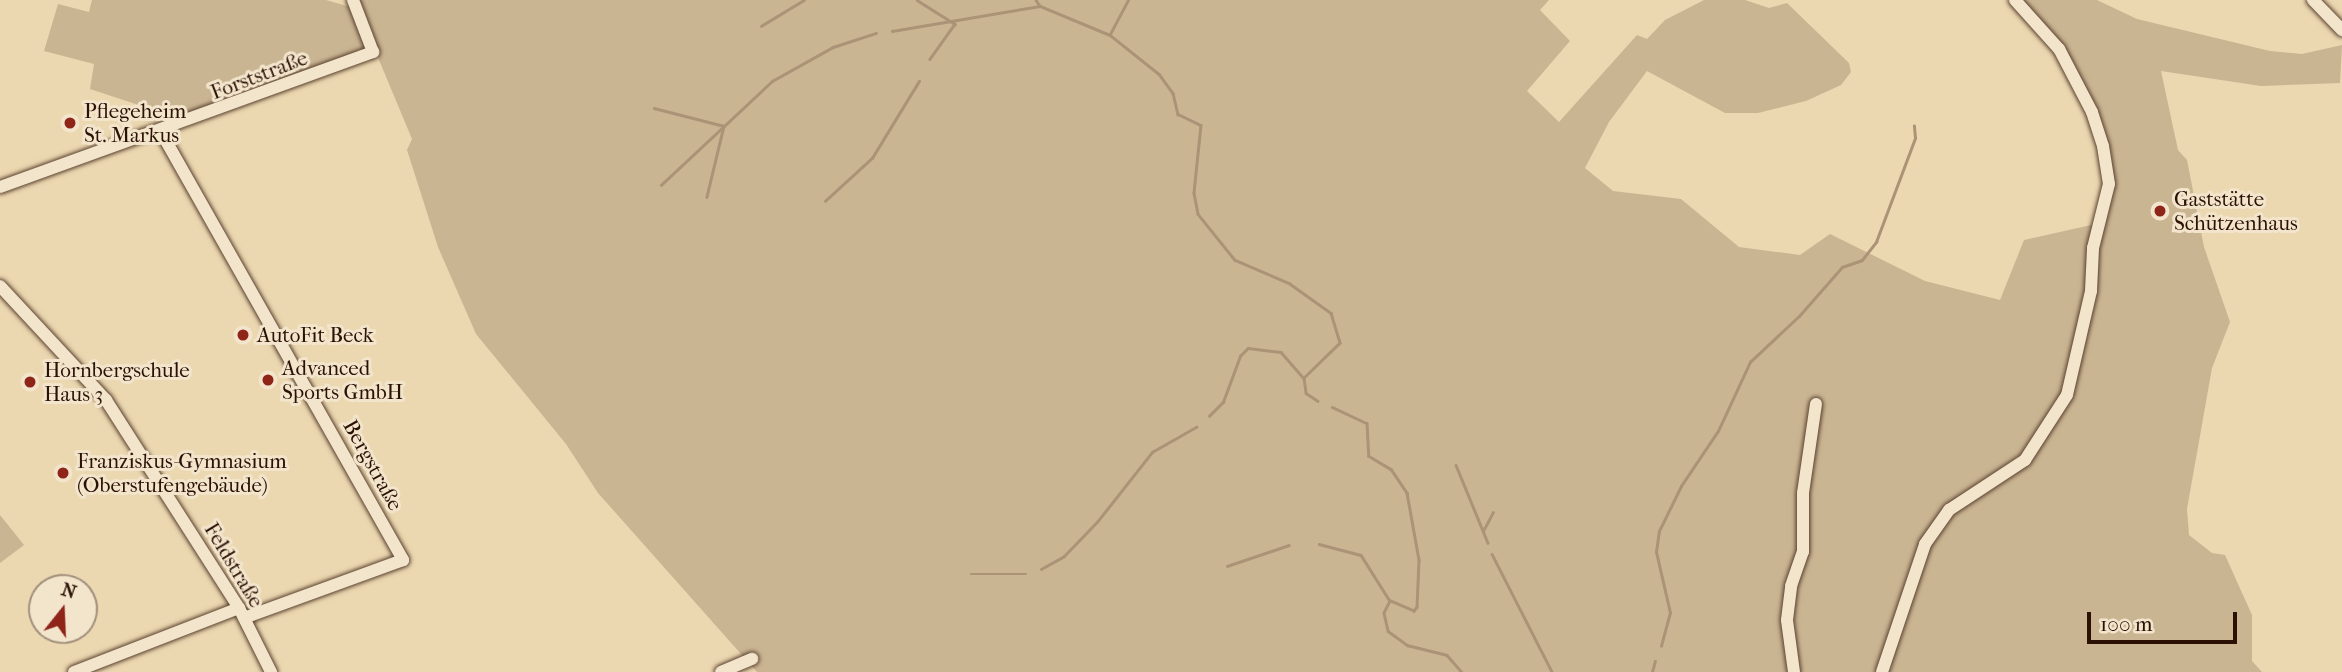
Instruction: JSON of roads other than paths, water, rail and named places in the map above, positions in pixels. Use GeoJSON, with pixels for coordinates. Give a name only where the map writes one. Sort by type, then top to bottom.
{"type":"FeatureCollection","features":[{"type":"Feature","properties":{"kind":"street","name":"Forststraße"},"geometry":{"type":"LineString","coordinates":[[0,187],[161,132],[373,52],[353,0]]}},
{"type":"Feature","properties":{"kind":"street"},"geometry":{"type":"LineString","coordinates":[[1882,672],[1925,544],[1949,510],[1966,496],[2025,460],[2067,395],[2091,291],[2093,248],[2106,205],[2107,169],[2092,112],[2059,49],[2015,0]]}},
{"type":"Feature","properties":{"kind":"street"},"geometry":{"type":"LineString","coordinates":[[2316,1],[2342,30]]}},
{"type":"Feature","properties":{"kind":"street","name":"Bergstraße"},"geometry":{"type":"LineString","coordinates":[[161,132],[403,560],[242,613]]}},
{"type":"Feature","properties":{"kind":"street","name":"Feldstraße"},"geometry":{"type":"LineString","coordinates":[[0,286],[106,400],[242,613],[271,672]]}},
{"type":"Feature","properties":{"kind":"street"},"geometry":{"type":"LineString","coordinates":[[1794,672],[1787,620],[1791,586],[1803,552],[1803,493],[1816,404]]}},
{"type":"Feature","properties":{"kind":"street"},"geometry":{"type":"LineString","coordinates":[[74,672],[242,613]]}},
{"type":"Feature","properties":{"kind":"street"},"geometry":{"type":"LineString","coordinates":[[721,672],[752,659]]}},
{"type":"Feature","properties":{"kind":"waterway"},"geometry":{"type":"LineString","coordinates":[[761,26],[804,0]]}},
{"type":"Feature","properties":{"kind":"waterway"},"geometry":{"type":"LineString","coordinates":[[917,0],[955,24],[930,59]]}},
{"type":"Feature","properties":{"kind":"waterway"},"geometry":{"type":"LineString","coordinates":[[1036,0],[1040,6],[1110,35],[1159,74],[1173,93],[1178,114],[1201,125],[1194,193],[1198,214],[1235,260],[1289,283],[1331,313],[1340,343],[1304,378],[1306,393],[1318,401]]}},
{"type":"Feature","properties":{"kind":"waterway"},"geometry":{"type":"LineString","coordinates":[[1110,34],[1128,0]]}},
{"type":"Feature","properties":{"kind":"waterway"},"geometry":{"type":"LineString","coordinates":[[892,31],[1040,6]]}},
{"type":"Feature","properties":{"kind":"waterway"},"geometry":{"type":"LineString","coordinates":[[661,185],[772,81],[833,47],[876,33]]}},
{"type":"Feature","properties":{"kind":"waterway"},"geometry":{"type":"LineString","coordinates":[[825,201],[872,158],[919,81]]}},
{"type":"Feature","properties":{"kind":"waterway"},"geometry":{"type":"LineString","coordinates":[[654,108],[724,126],[707,197]]}},
{"type":"Feature","properties":{"kind":"waterway"},"geometry":{"type":"LineString","coordinates":[[1661,646],[1670,613],[1656,552],[1659,531],[1681,486],[1718,431],[1750,362],[1799,316],[1842,267],[1862,260],[1876,242],[1915,138],[1914,126]]}},
{"type":"Feature","properties":{"kind":"waterway"},"geometry":{"type":"LineString","coordinates":[[1209,416],[1223,402],[1240,356],[1248,348],[1281,352],[1304,378]]}},
{"type":"Feature","properties":{"kind":"waterway"},"geometry":{"type":"LineString","coordinates":[[1332,407],[1367,423],[1369,456],[1391,469],[1407,493],[1419,560],[1417,607],[1414,611],[1390,601],[1384,613],[1388,631],[1407,645],[1447,655],[1462,672]]}},
{"type":"Feature","properties":{"kind":"waterway"},"geometry":{"type":"LineString","coordinates":[[1041,569],[1064,556],[1097,522],[1152,452],[1196,427]]}},
{"type":"Feature","properties":{"kind":"waterway"},"geometry":{"type":"LineString","coordinates":[[1456,465],[1488,543]]}},
{"type":"Feature","properties":{"kind":"waterway"},"geometry":{"type":"LineString","coordinates":[[1483,531],[1493,512]]}},
{"type":"Feature","properties":{"kind":"waterway"},"geometry":{"type":"LineString","coordinates":[[1319,544],[1361,555],[1390,601]]}},
{"type":"Feature","properties":{"kind":"waterway"},"geometry":{"type":"LineString","coordinates":[[1227,566],[1289,545]]}},
{"type":"Feature","properties":{"kind":"waterway"},"geometry":{"type":"LineString","coordinates":[[1492,554],[1552,672]]}},
{"type":"Feature","properties":{"kind":"waterway"},"geometry":{"type":"LineString","coordinates":[[971,574],[1026,574]]}},
{"type":"Feature","properties":{"kind":"waterway"},"geometry":{"type":"LineString","coordinates":[[1652,672],[1655,661]]}},
{"type":"Feature","properties":{"kind":"place","name":"Pflegeheim St. Markus"},"geometry":{"type":"Point","coordinates":[70,123]}},
{"type":"Feature","properties":{"kind":"place","name":"Gaststätte Schützenhaus"},"geometry":{"type":"Point","coordinates":[2160,211]}},
{"type":"Feature","properties":{"kind":"place","name":"AutoFit Beck"},"geometry":{"type":"Point","coordinates":[243,335]}},
{"type":"Feature","properties":{"kind":"place","name":"Advanced Sports GmbH"},"geometry":{"type":"Point","coordinates":[268,380]}},
{"type":"Feature","properties":{"kind":"place","name":"Hornbergschule Haus 3"},"geometry":{"type":"Point","coordinates":[30,382]}},
{"type":"Feature","properties":{"kind":"place","name":"Franziskus-Gymnasium (Oberstufengebäude)"},"geometry":{"type":"Point","coordinates":[63,473]}}]}
